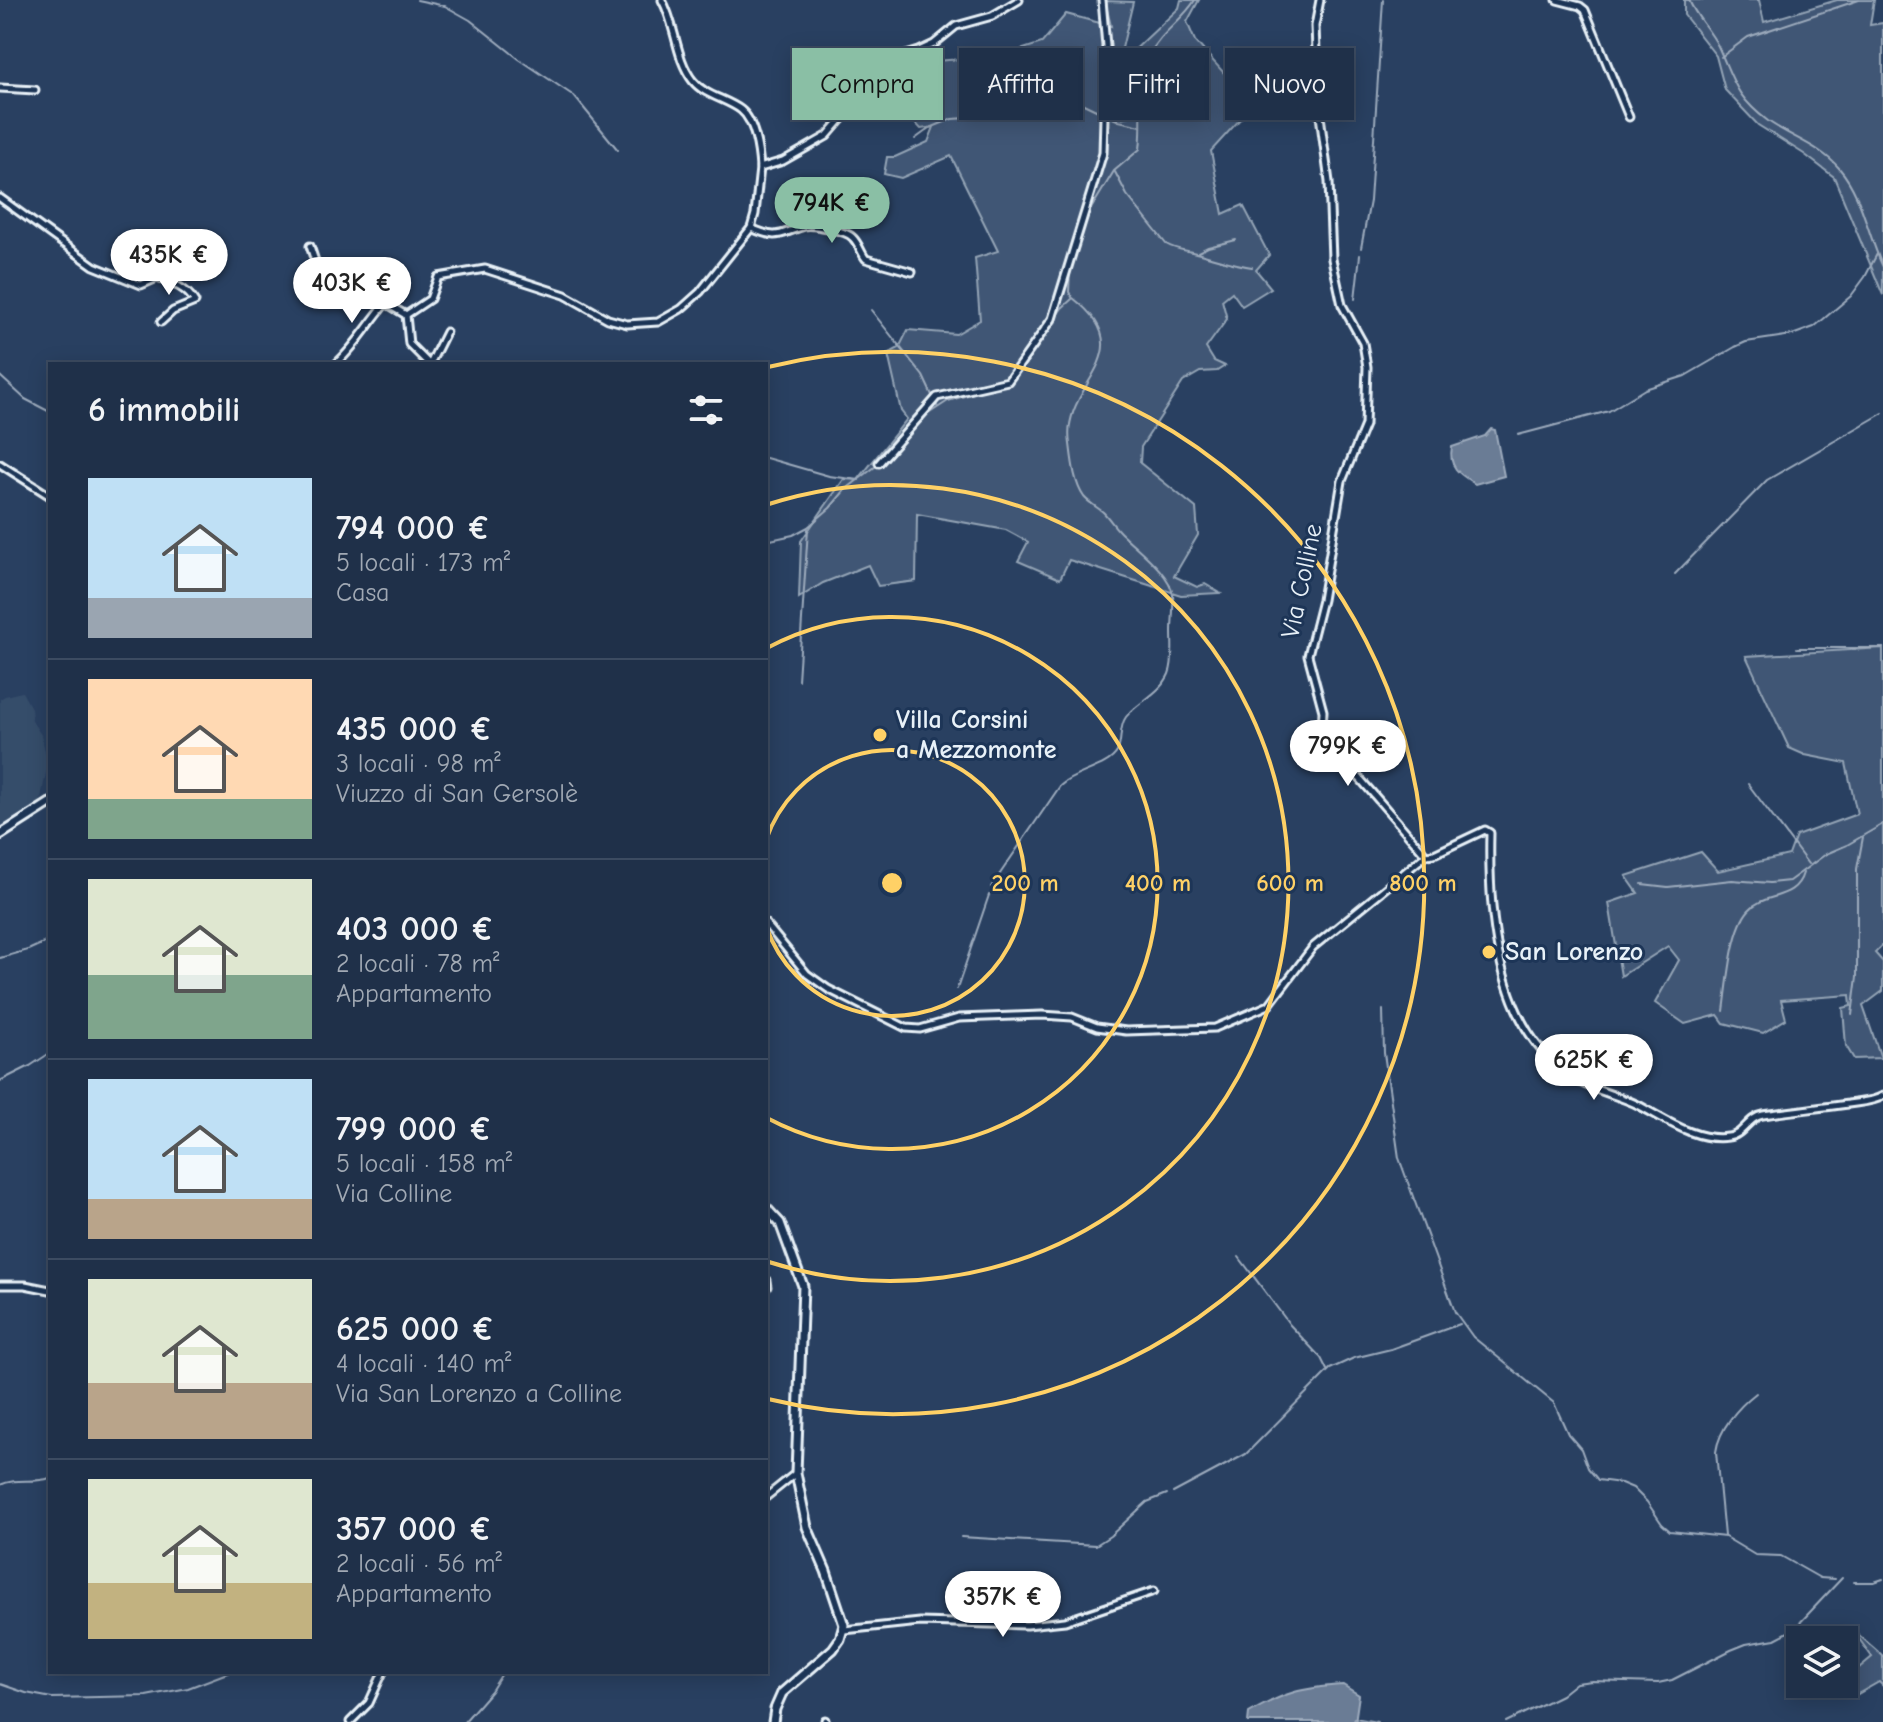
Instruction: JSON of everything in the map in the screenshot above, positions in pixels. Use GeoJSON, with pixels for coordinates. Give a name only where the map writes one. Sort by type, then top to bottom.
{"type":"FeatureCollection","features":[{"type":"Feature","properties":{"kind":"main road"},"geometry":{"type":"LineString","coordinates":[[0,835],[48,804]]}},
{"type":"Feature","properties":{"kind":"main road"},"geometry":{"type":"LineString","coordinates":[[768,1210],[780,1223],[801,1277],[804,1294],[796,1473],[807,1527],[836,1599],[844,1630],[833,1649],[782,1693],[773,1722]]}},
{"type":"Feature","properties":{"kind":"street"},"geometry":{"type":"LineString","coordinates":[[406,315],[430,299],[438,277],[481,268],[565,295],[608,319],[627,324],[658,322],[681,309],[700,292],[751,228],[760,168],[759,154],[742,111],[719,100],[694,81],[678,49],[669,13],[662,0]]}},
{"type":"Feature","properties":{"kind":"street"},"geometry":{"type":"LineString","coordinates":[[760,168],[783,161],[827,136],[852,103],[861,77],[874,65],[919,51],[962,23],[992,16],[1019,0]]}},
{"type":"Feature","properties":{"kind":"street"},"geometry":{"type":"LineString","coordinates":[[879,463],[937,397],[1008,381],[1052,319],[1103,153],[1106,46],[1102,0]]}},
{"type":"Feature","properties":{"kind":"street","name":"Via Colline"},"geometry":{"type":"LineString","coordinates":[[1320,0],[1315,26],[1318,101],[1329,182],[1332,259],[1342,305],[1363,343],[1367,367],[1365,425],[1342,481],[1322,600],[1308,655],[1323,711],[1322,729],[1330,744],[1426,855]]}},
{"type":"Feature","properties":{"kind":"street"},"geometry":{"type":"LineString","coordinates":[[1557,0],[1585,10],[1629,117]]}},
{"type":"Feature","properties":{"kind":"street"},"geometry":{"type":"LineString","coordinates":[[0,88],[35,90]]}},
{"type":"Feature","properties":{"kind":"street"},"geometry":{"type":"LineString","coordinates":[[0,198],[94,266],[141,285],[157,278],[175,283],[190,295],[195,302],[173,311],[161,322]]}},
{"type":"Feature","properties":{"kind":"street"},"geometry":{"type":"LineString","coordinates":[[751,228],[771,235],[788,234],[809,225],[847,233],[866,259],[912,272]]}},
{"type":"Feature","properties":{"kind":"street"},"geometry":{"type":"LineString","coordinates":[[310,246],[317,267],[324,274],[348,291],[386,303],[406,315]]}},
{"type":"Feature","properties":{"kind":"street"},"geometry":{"type":"LineString","coordinates":[[338,362],[357,345],[386,303]]}},
{"type":"Feature","properties":{"kind":"street"},"geometry":{"type":"LineString","coordinates":[[406,315],[409,344],[427,362]]}},
{"type":"Feature","properties":{"kind":"street"},"geometry":{"type":"LineString","coordinates":[[430,362],[446,332]]}},
{"type":"Feature","properties":{"kind":"street"},"geometry":{"type":"LineString","coordinates":[[0,464],[48,495]]}},
{"type":"Feature","properties":{"kind":"street"},"geometry":{"type":"LineString","coordinates":[[768,926],[807,974],[828,989],[906,1028],[920,1029],[959,1018],[1042,1015],[1072,1017],[1097,1027],[1126,1031],[1215,1028],[1269,1005],[1313,947],[1426,855],[1485,830],[1490,833],[1490,901],[1514,1009],[1529,1035],[1550,1059],[1577,1080],[1620,1096],[1689,1132],[1721,1137],[1736,1135],[1756,1117],[1883,1096]]}},
{"type":"Feature","properties":{"kind":"street"},"geometry":{"type":"LineString","coordinates":[[0,1285],[48,1290]]}},
{"type":"Feature","properties":{"kind":"street"},"geometry":{"type":"LineString","coordinates":[[768,1495],[796,1473]]}},
{"type":"Feature","properties":{"kind":"street"},"geometry":{"type":"LineString","coordinates":[[844,1630],[920,1622],[1027,1625],[1065,1621],[1154,1591]]}},
{"type":"Feature","properties":{"kind":"street"},"geometry":{"type":"LineString","coordinates":[[350,1722],[369,1703],[382,1674]]}},
{"type":"Feature","properties":{"kind":"shaded area"},"geometry":{"type":"Polygon","coordinates":[[[1181,0],[1199,0],[1187,22],[1201,48],[1137,48],[1179,8],[1181,0]]]}},
{"type":"Feature","properties":{"kind":"shaded area"},"geometry":{"type":"Polygon","coordinates":[[[1684,0],[1759,0],[1764,22],[1837,0],[1874,0],[1870,25],[1883,23],[1883,295],[1834,177],[1758,125],[1725,90],[1716,56],[1684,15],[1684,0]]]}},
{"type":"Feature","properties":{"kind":"shaded area"},"geometry":{"type":"Polygon","coordinates":[[[1105,1],[1133,2],[1122,48],[1099,48],[1099,120],[1209,120],[1209,56],[1225,74],[1225,120],[1239,120],[1211,151],[1223,214],[1243,205],[1269,255],[1256,270],[1271,288],[1242,306],[1232,292],[1222,300],[1227,319],[1206,348],[1214,361],[1225,366],[1217,371],[1200,372],[1183,382],[1141,447],[1140,463],[1196,508],[1198,535],[1174,576],[1197,587],[1205,584],[1220,593],[1181,595],[1069,560],[1060,579],[1018,561],[1028,542],[1006,530],[917,514],[916,581],[878,586],[868,565],[823,583],[799,598],[801,541],[844,479],[858,480],[907,419],[901,411],[888,354],[899,348],[908,330],[956,334],[980,320],[975,258],[998,251],[951,156],[901,178],[884,174],[887,157],[895,157],[928,142],[934,127],[921,129],[913,120],[943,120],[943,60],[959,59],[959,120],[1083,120],[1083,48],[1027,48],[1042,43],[1066,14],[1111,26],[1105,1]]]}},
{"type":"Feature","properties":{"kind":"shaded area"},"geometry":{"type":"Polygon","coordinates":[[[1491,429],[1495,430],[1504,476],[1475,484],[1453,465],[1452,447],[1485,436],[1491,429]]]}},
{"type":"Feature","properties":{"kind":"shaded area"},"geometry":{"type":"Polygon","coordinates":[[[1883,648],[1883,945],[1875,953],[1883,962],[1883,991],[1863,1006],[1881,1058],[1854,1059],[1846,1046],[1843,1008],[1851,1006],[1850,995],[1781,1000],[1786,1019],[1763,1033],[1724,1023],[1718,1015],[1685,1024],[1655,1003],[1679,960],[1668,946],[1621,976],[1609,903],[1638,893],[1626,876],[1701,852],[1718,871],[1789,855],[1796,836],[1857,814],[1846,763],[1805,755],[1789,748],[1746,656],[1883,648]]]}},
{"type":"Feature","properties":{"kind":"shaded area"},"geometry":{"type":"Polygon","coordinates":[[[22,692],[31,708],[32,721],[41,735],[48,763],[39,807],[0,832],[0,699],[22,692]]]}},
{"type":"Feature","properties":{"kind":"shaded area"},"geometry":{"type":"Polygon","coordinates":[[[1858,1634],[1883,1656],[1883,1686],[1879,1682],[1858,1694],[1858,1669],[1872,1657],[1858,1634]]]}},
{"type":"Feature","properties":{"kind":"shaded area"},"geometry":{"type":"Polygon","coordinates":[[[1343,1685],[1359,1695],[1355,1722],[1248,1722],[1249,1713],[1283,1696],[1343,1685]]]}},
{"type":"Feature","properties":{"kind":"waterway"},"geometry":{"type":"LineString","coordinates":[[417,0],[445,6],[470,20],[519,59],[574,96],[618,150]]}},
{"type":"Feature","properties":{"kind":"waterway"},"geometry":{"type":"LineString","coordinates":[[1086,217],[1114,171],[1140,149],[1143,76],[1150,54],[1195,0]]}},
{"type":"Feature","properties":{"kind":"waterway"},"geometry":{"type":"LineString","coordinates":[[1361,248],[1370,201],[1383,0]]}},
{"type":"Feature","properties":{"kind":"waterway"},"geometry":{"type":"LineString","coordinates":[[1689,0],[1715,40],[1737,87],[1749,104],[1768,121],[1823,153],[1847,179],[1883,267]]}},
{"type":"Feature","properties":{"kind":"waterway"},"geometry":{"type":"LineString","coordinates":[[1721,57],[1748,37],[1859,0]]}},
{"type":"Feature","properties":{"kind":"waterway"},"geometry":{"type":"LineString","coordinates":[[915,139],[930,128],[952,119],[999,116],[1039,95],[1071,98],[1119,121],[1141,126]]}},
{"type":"Feature","properties":{"kind":"waterway"},"geometry":{"type":"LineString","coordinates":[[1115,172],[1127,195],[1166,244],[1252,267]]}},
{"type":"Feature","properties":{"kind":"waterway"},"geometry":{"type":"LineString","coordinates":[[1198,252],[1236,240]]}},
{"type":"Feature","properties":{"kind":"waterway"},"geometry":{"type":"LineString","coordinates":[[1518,435],[1609,411],[1645,389],[1685,376],[1746,342],[1792,335],[1814,327],[1851,296],[1877,254]]}},
{"type":"Feature","properties":{"kind":"waterway"},"geometry":{"type":"LineString","coordinates":[[1355,299],[1360,255]]}},
{"type":"Feature","properties":{"kind":"waterway"},"geometry":{"type":"LineString","coordinates":[[1070,269],[1069,292],[1072,297]]}},
{"type":"Feature","properties":{"kind":"waterway"},"geometry":{"type":"LineString","coordinates":[[991,887],[1060,786],[1113,757],[1126,717],[1161,687],[1172,664],[1171,587],[1152,562],[1084,497],[1076,478],[1070,423],[1102,354],[1102,337],[1094,318],[1073,298]]}},
{"type":"Feature","properties":{"kind":"waterway"},"geometry":{"type":"LineString","coordinates":[[1032,351],[1062,308],[1072,299]]}},
{"type":"Feature","properties":{"kind":"waterway"},"geometry":{"type":"LineString","coordinates":[[871,310],[923,376],[937,406]]}},
{"type":"Feature","properties":{"kind":"waterway"},"geometry":{"type":"LineString","coordinates":[[0,376],[25,399],[48,411]]}},
{"type":"Feature","properties":{"kind":"waterway"},"geometry":{"type":"LineString","coordinates":[[919,420],[948,401],[996,386]]}},
{"type":"Feature","properties":{"kind":"waterway"},"geometry":{"type":"LineString","coordinates":[[1675,574],[1767,480],[1883,413]]}},
{"type":"Feature","properties":{"kind":"waterway"},"geometry":{"type":"LineString","coordinates":[[893,450],[910,431]]}},
{"type":"Feature","properties":{"kind":"waterway"},"geometry":{"type":"LineString","coordinates":[[768,459],[829,476],[859,480]]}},
{"type":"Feature","properties":{"kind":"waterway"},"geometry":{"type":"LineString","coordinates":[[768,541],[793,535],[808,527],[845,490],[880,463]]}},
{"type":"Feature","properties":{"kind":"waterway"},"geometry":{"type":"LineString","coordinates":[[798,680],[808,529]]}},
{"type":"Feature","properties":{"kind":"waterway"},"geometry":{"type":"LineString","coordinates":[[1797,648],[1883,648]]}},
{"type":"Feature","properties":{"kind":"waterway"},"geometry":{"type":"LineString","coordinates":[[1748,784],[1808,864]]}},
{"type":"Feature","properties":{"kind":"waterway"},"geometry":{"type":"LineString","coordinates":[[1642,884],[1668,887],[1732,880],[1789,881],[1826,854],[1883,824]]}},
{"type":"Feature","properties":{"kind":"waterway"},"geometry":{"type":"LineString","coordinates":[[1852,1015],[1857,977],[1857,869],[1863,837]]}},
{"type":"Feature","properties":{"kind":"waterway"},"geometry":{"type":"LineString","coordinates":[[1724,1011],[1731,958],[1743,919],[1756,904],[1793,888],[1803,873]]}},
{"type":"Feature","properties":{"kind":"waterway"},"geometry":{"type":"LineString","coordinates":[[957,989],[989,895]]}},
{"type":"Feature","properties":{"kind":"waterway"},"geometry":{"type":"LineString","coordinates":[[0,958],[48,941]]}},
{"type":"Feature","properties":{"kind":"waterway"},"geometry":{"type":"LineString","coordinates":[[1383,1010],[1384,1053],[1399,1158],[1455,1312],[1473,1337],[1554,1403],[1568,1434],[1581,1449],[1588,1468],[1598,1480],[1633,1488],[1670,1531],[1725,1537],[1755,1555],[1781,1556],[1820,1578],[1834,1579]]}},
{"type":"Feature","properties":{"kind":"waterway"},"geometry":{"type":"LineString","coordinates":[[0,1081],[48,1054]]}},
{"type":"Feature","properties":{"kind":"waterway"},"geometry":{"type":"LineString","coordinates":[[1239,1257],[1290,1325],[1321,1358],[1327,1370]]}},
{"type":"Feature","properties":{"kind":"waterway"},"geometry":{"type":"LineString","coordinates":[[1173,1493],[1246,1454],[1330,1369],[1354,1358],[1391,1349],[1460,1324]]}},
{"type":"Feature","properties":{"kind":"waterway"},"geometry":{"type":"LineString","coordinates":[[1724,1536],[1716,1452],[1718,1443],[1730,1419],[1756,1393]]}},
{"type":"Feature","properties":{"kind":"waterway"},"geometry":{"type":"LineString","coordinates":[[0,1485],[48,1478]]}},
{"type":"Feature","properties":{"kind":"waterway"},"geometry":{"type":"LineString","coordinates":[[961,1537],[1096,1545],[1147,1502],[1167,1494]]}},
{"type":"Feature","properties":{"kind":"waterway"},"geometry":{"type":"LineString","coordinates":[[1506,1722],[1561,1695],[1576,1683],[1658,1683],[1672,1680],[1746,1644],[1775,1639],[1794,1629],[1842,1578]]}},
{"type":"Feature","properties":{"kind":"waterway"},"geometry":{"type":"LineString","coordinates":[[1854,1582],[1883,1579]]}},
{"type":"Feature","properties":{"kind":"waterway"},"geometry":{"type":"LineString","coordinates":[[0,1684],[52,1698],[146,1696],[188,1688],[225,1674]]}},
{"type":"Feature","properties":{"kind":"waterway"},"geometry":{"type":"LineString","coordinates":[[464,1722],[502,1674]]}},
{"type":"Feature","properties":{"kind":"waterway"},"geometry":{"type":"LineString","coordinates":[[1354,1718],[1377,1722]]}},
{"type":"Feature","properties":{"kind":"place","name":"Villa Corsini a Mezzomonte"},"geometry":{"type":"Point","coordinates":[880,735]}},
{"type":"Feature","properties":{"kind":"place","name":"San Lorenzo"},"geometry":{"type":"Point","coordinates":[1489,952]}}]}
